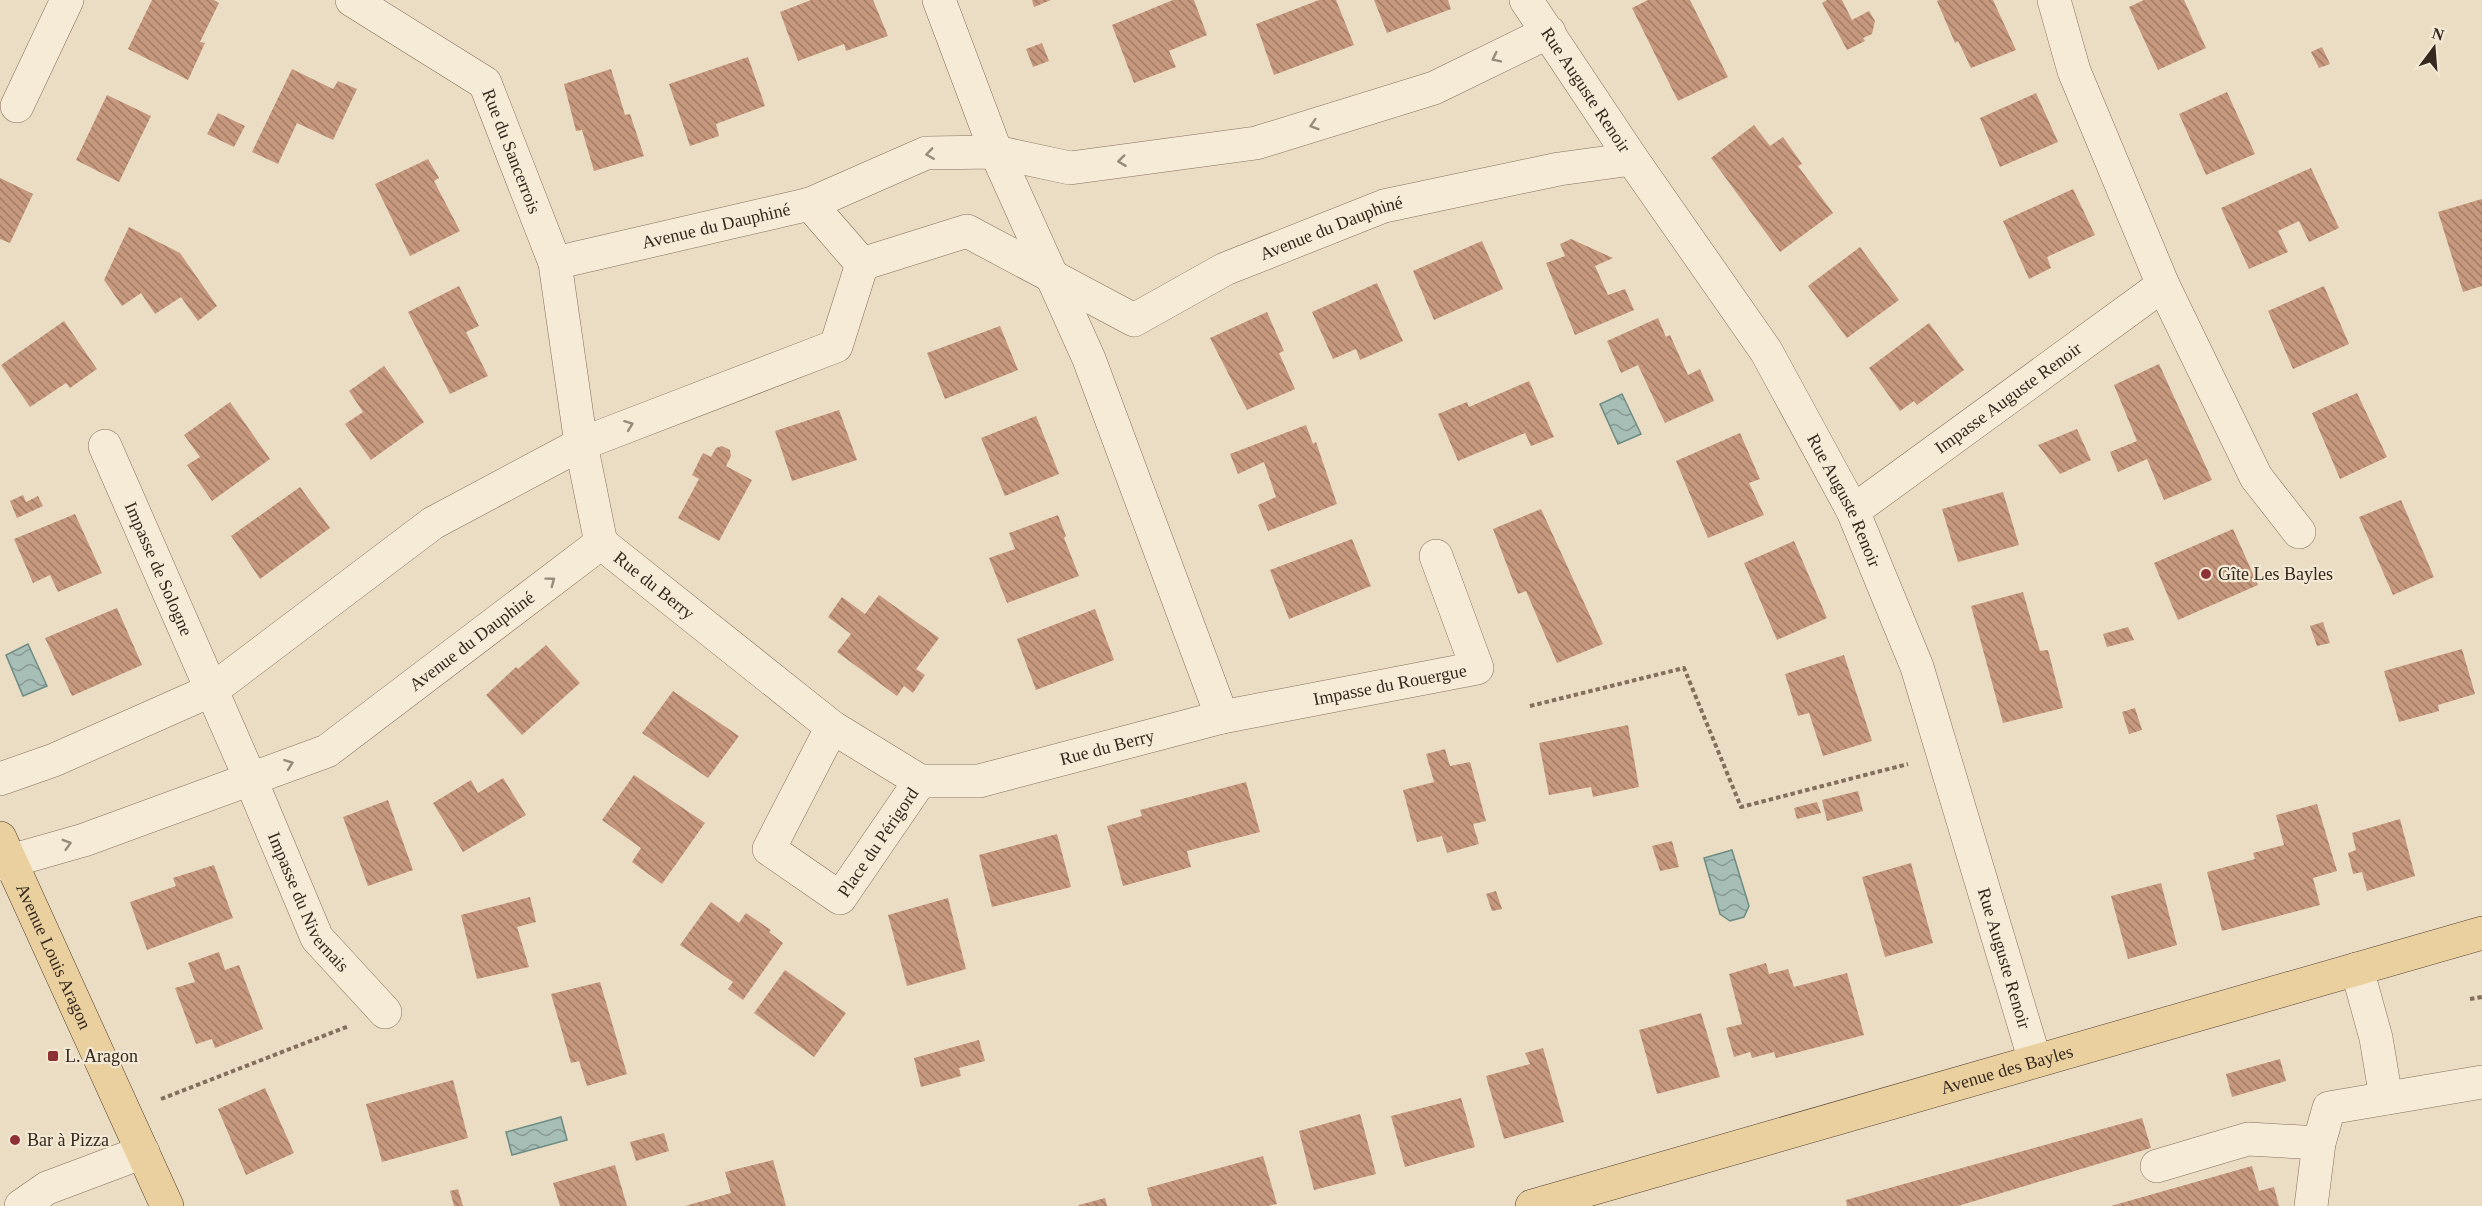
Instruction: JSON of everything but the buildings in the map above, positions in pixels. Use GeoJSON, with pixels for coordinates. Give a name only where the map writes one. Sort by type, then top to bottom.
{"type":"FeatureCollection","features":[{"type":"Feature","properties":{"kind":"main road","name":"Avenue Louis Aragon"},"geometry":{"type":"LineString","coordinates":[[3,854],[167,1206]]}},
{"type":"Feature","properties":{"kind":"main road","name":"Avenue des Bayles"},"geometry":{"type":"LineString","coordinates":[[1532,1206],[2482,933]]}},
{"type":"Feature","properties":{"kind":"street"},"geometry":{"type":"LineString","coordinates":[[17,106],[66,0]]}},
{"type":"Feature","properties":{"kind":"street","name":"Rue du Sancerrois"},"geometry":{"type":"LineString","coordinates":[[352,0],[485,83],[555,263]]}},
{"type":"Feature","properties":{"kind":"street"},"geometry":{"type":"LineString","coordinates":[[939,0],[996,152],[1089,359],[1222,717]]}},
{"type":"Feature","properties":{"kind":"street","name":"Rue Auguste Renoir"},"geometry":{"type":"LineString","coordinates":[[1526,0],[1632,159],[1766,351],[1853,511],[1917,667],[2035,1061]]}},
{"type":"Feature","properties":{"kind":"street"},"geometry":{"type":"LineString","coordinates":[[2054,0],[2074,71],[2163,285],[2256,477],[2299,532]]}},
{"type":"Feature","properties":{"kind":"street","name":"Avenue du Dauphiné"},"geometry":{"type":"LineString","coordinates":[[555,263],[810,204],[926,153],[996,152],[1070,168],[1256,143],[1434,88],[1548,32]]}},
{"type":"Feature","properties":{"kind":"street","name":"Avenue du Dauphiné"},"geometry":{"type":"LineString","coordinates":[[810,204],[862,264],[966,231],[1134,320],[1225,269],[1383,206],[1559,169],[1632,159]]}},
{"type":"Feature","properties":{"kind":"street"},"geometry":{"type":"LineString","coordinates":[[555,263],[581,444],[601,543]]}},
{"type":"Feature","properties":{"kind":"street"},"geometry":{"type":"LineString","coordinates":[[0,779],[54,760],[212,690],[433,523],[581,444],[836,346],[862,264]]}},
{"type":"Feature","properties":{"kind":"street","name":"Impasse Auguste Renoir"},"geometry":{"type":"LineString","coordinates":[[1853,511],[2163,285]]}},
{"type":"Feature","properties":{"kind":"street","name":"Impasse de Sologne"},"geometry":{"type":"LineString","coordinates":[[105,446],[212,690]]}},
{"type":"Feature","properties":{"kind":"street","name":"Avenue du Dauphiné"},"geometry":{"type":"LineString","coordinates":[[3,854],[84,840],[327,751],[601,543]]}},
{"type":"Feature","properties":{"kind":"street","name":"Rue du Berry"},"geometry":{"type":"LineString","coordinates":[[601,543],[832,727],[920,781],[979,781],[1222,717]]}},
{"type":"Feature","properties":{"kind":"street","name":"Impasse du Rouergue"},"geometry":{"type":"LineString","coordinates":[[1222,717],[1477,668],[1436,556]]}},
{"type":"Feature","properties":{"kind":"street"},"geometry":{"type":"LineString","coordinates":[[212,690],[250,778]]}},
{"type":"Feature","properties":{"kind":"street","name":"Place du Périgord"},"geometry":{"type":"LineString","coordinates":[[832,727],[770,849],[840,898],[920,781]]}},
{"type":"Feature","properties":{"kind":"street","name":"Impasse du Nivernais"},"geometry":{"type":"LineString","coordinates":[[250,778],[317,938],[385,1012]]}},
{"type":"Feature","properties":{"kind":"street"},"geometry":{"type":"LineString","coordinates":[[2357,969],[2376,1038],[2386,1098]]}},
{"type":"Feature","properties":{"kind":"street"},"geometry":{"type":"LineString","coordinates":[[2311,1206],[2319,1143],[2329,1108],[2482,1082]]}},
{"type":"Feature","properties":{"kind":"street"},"geometry":{"type":"LineString","coordinates":[[2157,1166],[2248,1139],[2319,1143]]}},
{"type":"Feature","properties":{"kind":"street"},"geometry":{"type":"LineString","coordinates":[[21,1206],[47,1188],[143,1152]]}},
{"type":"Feature","properties":{"kind":"path"},"geometry":{"type":"LineString","coordinates":[[1530,706],[1684,668],[1741,807],[1918,761]]}},
{"type":"Feature","properties":{"kind":"path"},"geometry":{"type":"LineString","coordinates":[[2470,999],[2482,997]]}},
{"type":"Feature","properties":{"kind":"path"},"geometry":{"type":"LineString","coordinates":[[160,1100],[385,1012]]}},
{"type":"Feature","properties":{"kind":"water"},"geometry":{"type":"Polygon","coordinates":[[[1622,394],[1641,434],[1618,444],[1600,404],[1622,394]]]}},
{"type":"Feature","properties":{"kind":"water"},"geometry":{"type":"Polygon","coordinates":[[[28,644],[47,686],[23,696],[6,655],[28,644]]]}},
{"type":"Feature","properties":{"kind":"water"},"geometry":{"type":"Polygon","coordinates":[[[1732,850],[1749,906],[1744,917],[1730,921],[1720,914],[1704,858],[1732,850]]]}},
{"type":"Feature","properties":{"kind":"water"},"geometry":{"type":"Polygon","coordinates":[[[561,1117],[567,1140],[512,1155],[506,1132],[561,1117]]]}},
{"type":"Feature","properties":{"kind":"place","name":"Gîte Les Bayles"},"geometry":{"type":"Point","coordinates":[2206,574]}},
{"type":"Feature","properties":{"kind":"place","name":"L. Aragon"},"geometry":{"type":"Point","coordinates":[53,1056]}},
{"type":"Feature","properties":{"kind":"place","name":"Bar à Pizza"},"geometry":{"type":"Point","coordinates":[15,1140]}}]}
